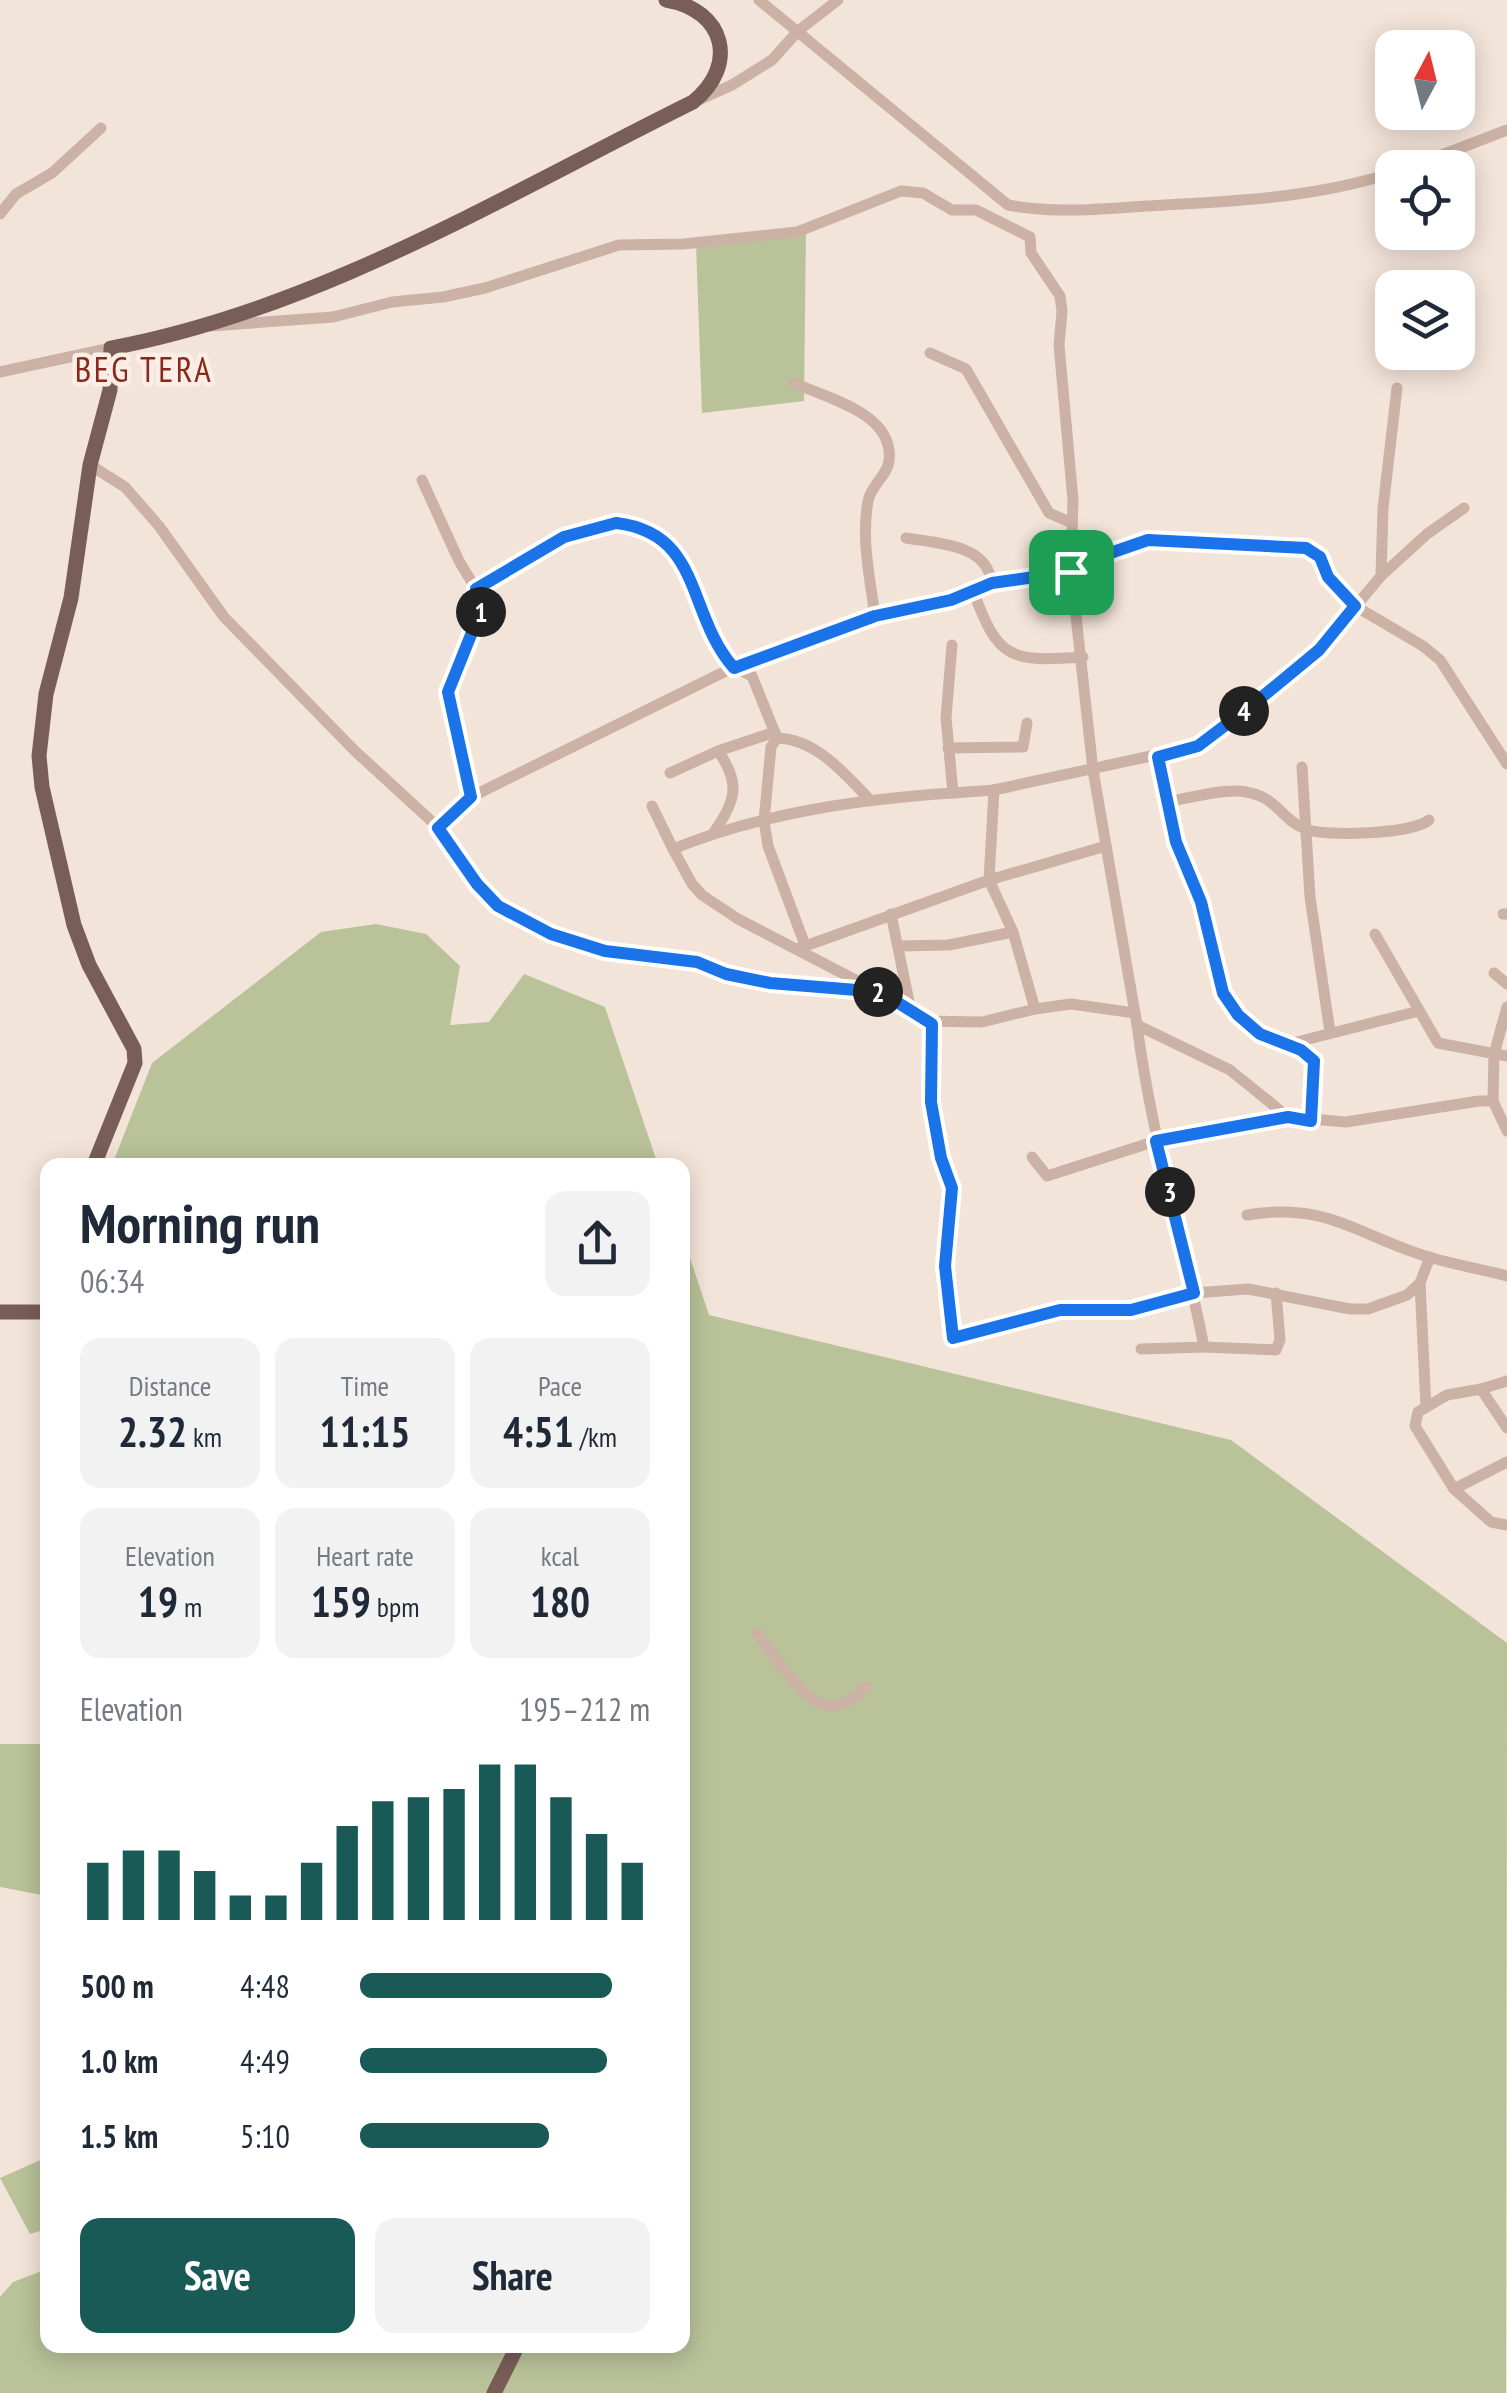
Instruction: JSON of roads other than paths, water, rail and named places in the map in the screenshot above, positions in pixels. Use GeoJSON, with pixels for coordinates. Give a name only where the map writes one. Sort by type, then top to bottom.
{"type":"FeatureCollection","features":[{"type":"Feature","properties":{"kind":"main road"},"geometry":{"type":"LineString","coordinates":[[97,1158],[135,1063],[134,1049],[89,965],[74,925],[42,787],[39,756],[46,694],[71,598],[90,465],[110,390],[111,348],[200,327],[352,272],[693,102],[712,86],[721,49],[717,33],[693,8],[666,0]]}},
{"type":"Feature","properties":{"kind":"main road"},"geometry":{"type":"LineString","coordinates":[[0,1312],[40,1312]]}},
{"type":"Feature","properties":{"kind":"main road"},"geometry":{"type":"LineString","coordinates":[[494,2393],[514,2353]]}},
{"type":"Feature","properties":{"kind":"street"},"geometry":{"type":"LineString","coordinates":[[759,0],[1008,205],[1044,212],[1178,205],[1299,194],[1375,177]]}},
{"type":"Feature","properties":{"kind":"street"},"geometry":{"type":"LineString","coordinates":[[693,102],[732,85],[772,60],[798,32],[838,0]]}},
{"type":"Feature","properties":{"kind":"street"},"geometry":{"type":"LineString","coordinates":[[0,214],[16,194],[52,173],[101,128]]}},
{"type":"Feature","properties":{"kind":"street"},"geometry":{"type":"LineString","coordinates":[[1455,150],[1507,130]]}},
{"type":"Feature","properties":{"kind":"street"},"geometry":{"type":"LineString","coordinates":[[200,327],[333,317],[392,302],[443,298],[619,244],[684,244],[796,232],[901,190],[924,193],[952,210],[976,210],[1030,237],[1032,253],[1060,296],[1071,572],[1093,770],[1156,1141],[1204,1347]]}},
{"type":"Feature","properties":{"kind":"street"},"geometry":{"type":"LineString","coordinates":[[0,372],[111,348]]}},
{"type":"Feature","properties":{"kind":"street"},"geometry":{"type":"LineString","coordinates":[[930,353],[966,369],[1049,513],[1072,523]]}},
{"type":"Feature","properties":{"kind":"street"},"geometry":{"type":"LineString","coordinates":[[794,383],[866,414],[888,448],[887,467],[870,490],[864,528],[875,616]]}},
{"type":"Feature","properties":{"kind":"street"},"geometry":{"type":"LineString","coordinates":[[1381,576],[1383,508],[1397,388]]}},
{"type":"Feature","properties":{"kind":"street"},"geometry":{"type":"LineString","coordinates":[[90,465],[126,487],[224,617],[355,751],[438,828],[477,884],[498,906],[576,944],[697,962],[726,974],[770,983],[881,992]]}},
{"type":"Feature","properties":{"kind":"street"},"geometry":{"type":"LineString","coordinates":[[422,480],[476,589],[481,610],[448,692],[471,797]]}},
{"type":"Feature","properties":{"kind":"street"},"geometry":{"type":"LineString","coordinates":[[674,849],[714,832],[869,800],[994,790],[1198,746],[1319,650],[1381,576],[1427,534],[1464,508]]}},
{"type":"Feature","properties":{"kind":"street"},"geometry":{"type":"LineString","coordinates":[[476,589],[564,537],[616,523],[638,525],[670,542],[708,627],[734,668],[752,676],[776,735],[771,747],[764,821],[768,846],[801,947]]}},
{"type":"Feature","properties":{"kind":"street"},"geometry":{"type":"LineString","coordinates":[[906,538],[966,551],[988,568],[992,583]]}},
{"type":"Feature","properties":{"kind":"street"},"geometry":{"type":"LineString","coordinates":[[438,828],[471,797],[734,668],[875,616],[951,600],[992,583],[1071,572],[1090,560],[1148,540],[1306,548],[1320,557],[1328,577],[1355,606],[1440,660],[1507,764]]}},
{"type":"Feature","properties":{"kind":"street"},"geometry":{"type":"LineString","coordinates":[[974,590],[986,627],[1003,650],[1042,660],[1083,658]]}},
{"type":"Feature","properties":{"kind":"street"},"geometry":{"type":"LineString","coordinates":[[952,645],[946,678],[953,793]]}},
{"type":"Feature","properties":{"kind":"street"},"geometry":{"type":"LineString","coordinates":[[948,748],[1023,747],[1027,723]]}},
{"type":"Feature","properties":{"kind":"street"},"geometry":{"type":"LineString","coordinates":[[670,772],[718,750],[776,735],[826,757],[869,800]]}},
{"type":"Feature","properties":{"kind":"street"},"geometry":{"type":"LineString","coordinates":[[714,832],[731,807],[736,790],[734,777],[718,750]]}},
{"type":"Feature","properties":{"kind":"street"},"geometry":{"type":"LineString","coordinates":[[1158,757],[1176,842],[1201,902],[1223,993],[1249,1024],[1272,1042],[1310,1055],[1314,1061],[1311,1121]]}},
{"type":"Feature","properties":{"kind":"street"},"geometry":{"type":"LineString","coordinates":[[1302,767],[1310,897],[1330,1032]]}},
{"type":"Feature","properties":{"kind":"street"},"geometry":{"type":"LineString","coordinates":[[994,790],[989,880],[1012,932],[1035,1009]]}},
{"type":"Feature","properties":{"kind":"street"},"geometry":{"type":"LineString","coordinates":[[1168,802],[1239,791],[1272,799],[1305,829],[1384,832],[1416,828],[1428,820]]}},
{"type":"Feature","properties":{"kind":"street"},"geometry":{"type":"LineString","coordinates":[[652,806],[702,895],[801,947],[932,1024],[982,1022],[1072,1004],[1136,1019],[1230,1070],[1288,1117]]}},
{"type":"Feature","properties":{"kind":"street"},"geometry":{"type":"LineString","coordinates":[[801,947],[989,880],[1106,846]]}},
{"type":"Feature","properties":{"kind":"street"},"geometry":{"type":"LineString","coordinates":[[891,914],[911,1011]]}},
{"type":"Feature","properties":{"kind":"street"},"geometry":{"type":"LineString","coordinates":[[898,946],[949,945],[1012,932]]}},
{"type":"Feature","properties":{"kind":"street"},"geometry":{"type":"LineString","coordinates":[[1375,934],[1438,1042],[1500,1055]]}},
{"type":"Feature","properties":{"kind":"street"},"geometry":{"type":"LineString","coordinates":[[1494,973],[1507,984]]}},
{"type":"Feature","properties":{"kind":"street"},"geometry":{"type":"LineString","coordinates":[[1507,1007],[1493,1101],[1507,1131]]}},
{"type":"Feature","properties":{"kind":"street"},"geometry":{"type":"LineString","coordinates":[[1285,1045],[1419,1011]]}},
{"type":"Feature","properties":{"kind":"street"},"geometry":{"type":"LineString","coordinates":[[932,1024],[931,1102],[941,1158],[952,1188],[945,1266],[953,1338],[1060,1310],[1131,1310],[1194,1293],[1248,1289],[1350,1310],[1368,1309],[1407,1295],[1420,1282],[1430,1258]]}},
{"type":"Feature","properties":{"kind":"street"},"geometry":{"type":"LineString","coordinates":[[1032,1157],[1047,1176],[1156,1141],[1288,1117],[1311,1121],[1376,1119],[1493,1101]]}},
{"type":"Feature","properties":{"kind":"street"},"geometry":{"type":"LineString","coordinates":[[1247,1215],[1298,1210],[1324,1216],[1430,1258],[1507,1276]]}},
{"type":"Feature","properties":{"kind":"street"},"geometry":{"type":"LineString","coordinates":[[1420,1282],[1426,1408]]}},
{"type":"Feature","properties":{"kind":"street"},"geometry":{"type":"LineString","coordinates":[[1141,1349],[1276,1350],[1280,1340],[1276,1293]]}},
{"type":"Feature","properties":{"kind":"street"},"geometry":{"type":"LineString","coordinates":[[1507,1381],[1447,1395],[1414,1418],[1415,1426],[1454,1489],[1491,1522],[1507,1525]]}},
{"type":"Feature","properties":{"kind":"street"},"geometry":{"type":"LineString","coordinates":[[1481,1389],[1507,1428]]}},
{"type":"Feature","properties":{"kind":"street"},"geometry":{"type":"LineString","coordinates":[[1454,1489],[1507,1462]]}},
{"type":"Feature","properties":{"kind":"street"},"geometry":{"type":"LineString","coordinates":[[758,1632],[785,1670],[816,1702],[828,1706],[844,1704],[867,1687]]}},
{"type":"Feature","properties":{"kind":"district","name":"BEG TERA"},"geometry":{"type":"Point","coordinates":[144,370]}}]}
